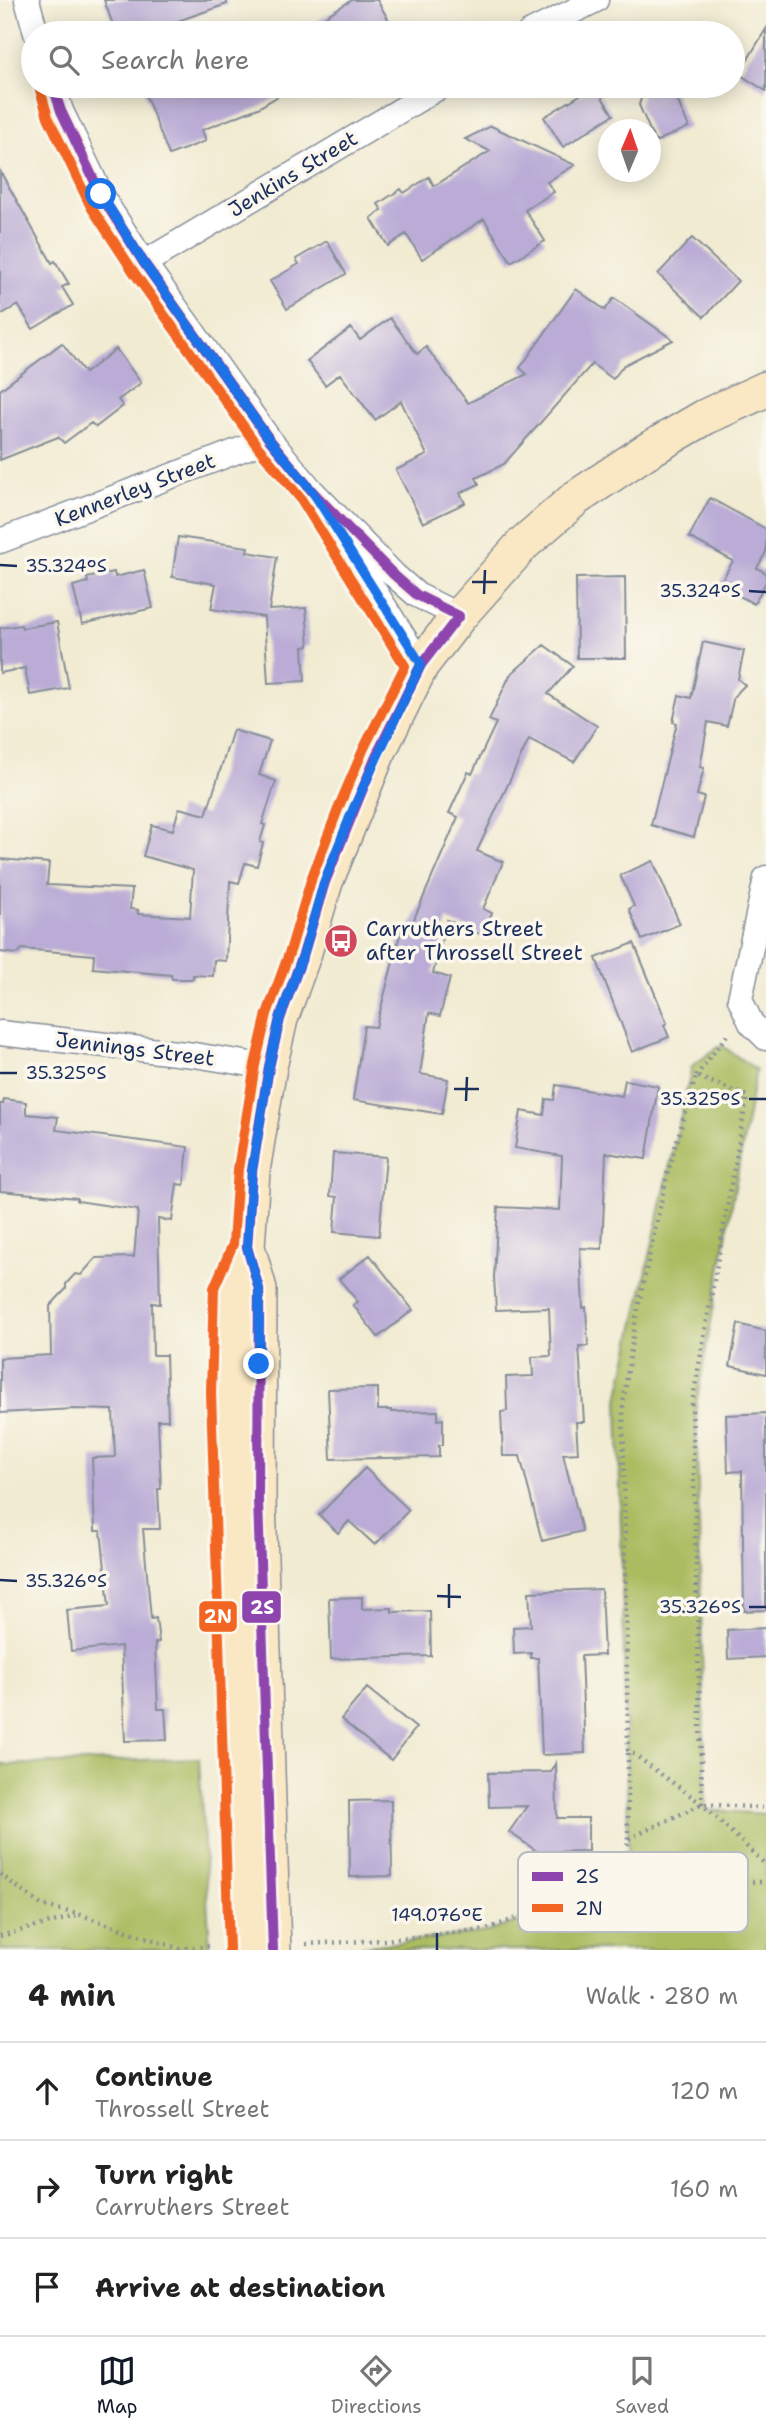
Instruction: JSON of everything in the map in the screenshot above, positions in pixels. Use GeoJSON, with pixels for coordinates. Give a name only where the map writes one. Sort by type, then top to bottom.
{"type":"FeatureCollection","features":[{"type":"Feature","properties":{"kind":"main road"},"geometry":{"type":"LineString","coordinates":[[285,1947],[258,1500],[259,1289],[247,1247],[252,1171],[280,1018],[304,952],[324,882],[377,754],[421,664],[459,616],[523,544],[576,498],[705,416],[766,388]]}},
{"type":"Feature","properties":{"kind":"main road"},"geometry":{"type":"LineString","coordinates":[[229,1948],[225,1393],[228,1290],[247,1247]]}},
{"type":"Feature","properties":{"kind":"street"},"geometry":{"type":"LineString","coordinates":[[27,0],[33,21]]}},
{"type":"Feature","properties":{"kind":"street"},"geometry":{"type":"LineString","coordinates":[[553,21],[596,0]]}},
{"type":"Feature","properties":{"kind":"street"},"geometry":{"type":"LineString","coordinates":[[57,98],[101,194],[144,263],[269,439],[312,491],[394,575],[416,595],[459,616]]}},
{"type":"Feature","properties":{"kind":"street","name":"Jenkins Street"},"geometry":{"type":"LineString","coordinates":[[144,263],[421,98]]}},
{"type":"Feature","properties":{"kind":"street","name":"Kennerley Street"},"geometry":{"type":"LineString","coordinates":[[0,541],[269,439]]}},
{"type":"Feature","properties":{"kind":"street"},"geometry":{"type":"LineString","coordinates":[[312,491],[421,664]]}},
{"type":"Feature","properties":{"kind":"street"},"geometry":{"type":"LineString","coordinates":[[766,877],[740,999],[747,1017],[766,1038]]}},
{"type":"Feature","properties":{"kind":"street","name":"Jennings Street"},"geometry":{"type":"LineString","coordinates":[[0,1033],[194,1055],[269,1067]]}},
{"type":"Feature","properties":{"kind":"path"},"geometry":{"type":"LineString","coordinates":[[627,1852],[622,1404],[635,1317],[664,1188],[695,1076],[730,1032]]}},
{"type":"Feature","properties":{"kind":"path"},"geometry":{"type":"LineString","coordinates":[[695,1076],[747,1096],[692,1404],[702,1804]]}},
{"type":"Feature","properties":{"kind":"path"},"geometry":{"type":"LineString","coordinates":[[628,1750],[702,1804],[766,1865]]}},
{"type":"Feature","properties":{"kind":"path"},"geometry":{"type":"LineString","coordinates":[[628,1839],[702,1804],[766,1808]]}},
{"type":"Feature","properties":{"kind":"path"},"geometry":{"type":"LineString","coordinates":[[0,1874],[41,1905],[81,1915],[180,1949],[229,1948]]}},
{"type":"Feature","properties":{"kind":"path"},"geometry":{"type":"LineString","coordinates":[[748,1882],[766,1882]]}},
{"type":"Feature","properties":{"kind":"path"},"geometry":{"type":"LineString","coordinates":[[0,1936],[81,1915]]}},
{"type":"Feature","properties":{"kind":"path"},"geometry":{"type":"LineString","coordinates":[[285,1947],[486,1929],[518,1918]]}},
{"type":"Feature","properties":{"kind":"green space"},"geometry":{"type":"Polygon","coordinates":[[[721,1045],[756,1070],[696,1405],[706,1810],[766,1814],[766,1950],[336,1950],[487,1932],[518,1921],[518,1932],[748,1932],[748,1852],[628,1852],[618,1399],[692,1066],[721,1045]]]}},
{"type":"Feature","properties":{"kind":"green space"},"geometry":{"type":"Polygon","coordinates":[[[199,1758],[210,1950],[0,1950],[0,1765],[199,1758]]]}},
{"type":"Feature","properties":{"kind":"building"},"geometry":{"type":"Polygon","coordinates":[[[104,0],[227,0],[227,4],[178,21],[112,21],[104,0]]]}},
{"type":"Feature","properties":{"kind":"building"},"geometry":{"type":"Polygon","coordinates":[[[352,0],[377,0],[389,21],[318,21],[352,0]]]}},
{"type":"Feature","properties":{"kind":"building"},"geometry":{"type":"Polygon","coordinates":[[[766,29],[766,91],[745,78],[745,64],[766,29]]]}},
{"type":"Feature","properties":{"kind":"building"},"geometry":{"type":"Polygon","coordinates":[[[147,98],[275,98],[258,108],[202,130],[206,141],[169,155],[147,98]]]}},
{"type":"Feature","properties":{"kind":"building"},"geometry":{"type":"Polygon","coordinates":[[[575,98],[602,98],[613,115],[607,119],[598,119],[598,125],[563,147],[544,117],[575,98]]]}},
{"type":"Feature","properties":{"kind":"building"},"geometry":{"type":"Polygon","coordinates":[[[641,98],[676,98],[689,127],[661,139],[661,119],[645,119],[639,105],[641,98]]]}},
{"type":"Feature","properties":{"kind":"building"},"geometry":{"type":"Polygon","coordinates":[[[491,126],[575,165],[547,182],[554,192],[525,210],[545,241],[511,262],[484,219],[422,259],[406,234],[388,246],[371,218],[382,210],[378,204],[401,189],[404,193],[429,177],[434,186],[490,151],[465,139],[491,126]]]}},
{"type":"Feature","properties":{"kind":"building"},"geometry":{"type":"Polygon","coordinates":[[[0,171],[52,263],[55,261],[69,284],[62,287],[73,305],[33,329],[18,305],[0,315],[0,171]]]}},
{"type":"Feature","properties":{"kind":"building"},"geometry":{"type":"Polygon","coordinates":[[[692,238],[738,281],[704,317],[658,274],[692,238]]]}},
{"type":"Feature","properties":{"kind":"building"},"geometry":{"type":"Polygon","coordinates":[[[327,241],[346,274],[287,309],[270,281],[299,264],[296,259],[327,241]]]}},
{"type":"Feature","properties":{"kind":"building"},"geometry":{"type":"Polygon","coordinates":[[[576,289],[605,310],[614,298],[673,340],[624,365],[613,379],[592,364],[504,464],[476,478],[479,484],[460,493],[465,503],[423,523],[396,470],[427,455],[401,401],[375,420],[340,374],[325,385],[307,361],[351,328],[360,340],[390,318],[417,354],[426,347],[468,403],[527,374],[520,368],[576,289]]]}},
{"type":"Feature","properties":{"kind":"building"},"geometry":{"type":"Polygon","coordinates":[[[62,343],[85,373],[116,349],[141,383],[118,400],[123,406],[96,427],[91,423],[64,443],[58,437],[0,460],[0,390],[62,343]]]}},
{"type":"Feature","properties":{"kind":"building"},"geometry":{"type":"Polygon","coordinates":[[[710,498],[766,529],[766,552],[757,568],[766,573],[766,582],[754,604],[719,585],[733,561],[689,537],[710,498]]]}},
{"type":"Feature","properties":{"kind":"building"},"geometry":{"type":"Polygon","coordinates":[[[178,537],[248,547],[247,552],[277,557],[269,610],[306,608],[309,646],[303,647],[305,681],[268,683],[264,617],[211,609],[216,584],[172,577],[178,537]]]}},
{"type":"Feature","properties":{"kind":"building"},"geometry":{"type":"Polygon","coordinates":[[[144,570],[153,608],[82,624],[73,586],[88,582],[87,578],[114,572],[115,577],[144,570]]]}},
{"type":"Feature","properties":{"kind":"building"},"geometry":{"type":"Polygon","coordinates":[[[625,577],[626,658],[577,658],[576,578],[625,577]]]}},
{"type":"Feature","properties":{"kind":"building"},"geometry":{"type":"Polygon","coordinates":[[[57,622],[69,688],[30,695],[25,668],[0,673],[0,628],[21,625],[22,628],[57,622]]]}},
{"type":"Feature","properties":{"kind":"building"},"geometry":{"type":"Polygon","coordinates":[[[703,642],[744,651],[738,679],[745,685],[734,696],[727,726],[708,722],[700,767],[704,768],[697,795],[704,797],[694,837],[651,825],[677,723],[673,722],[679,695],[691,698],[703,642]]]}},
{"type":"Feature","properties":{"kind":"building"},"geometry":{"type":"Polygon","coordinates":[[[544,645],[573,666],[548,694],[597,726],[574,762],[529,739],[477,851],[503,862],[483,909],[492,913],[482,935],[447,920],[433,973],[450,978],[440,1016],[429,1013],[420,1074],[448,1079],[442,1114],[353,1100],[364,1026],[376,1027],[401,931],[408,933],[458,817],[449,813],[468,772],[472,774],[496,723],[489,720],[510,675],[544,645]]]}},
{"type":"Feature","properties":{"kind":"building"},"geometry":{"type":"Polygon","coordinates":[[[233,730],[270,741],[259,775],[276,781],[262,824],[265,825],[260,842],[263,843],[257,866],[245,863],[239,883],[230,881],[226,961],[214,960],[213,976],[193,975],[193,979],[172,979],[171,975],[93,968],[94,955],[22,949],[17,954],[0,952],[0,859],[49,863],[47,885],[132,889],[130,909],[138,910],[138,914],[190,917],[193,870],[143,856],[152,825],[173,830],[179,808],[206,815],[233,730]]]}},
{"type":"Feature","properties":{"kind":"building"},"geometry":{"type":"Polygon","coordinates":[[[653,861],[680,924],[642,940],[629,909],[634,906],[620,875],[653,861]]]}},
{"type":"Feature","properties":{"kind":"building"},"geometry":{"type":"Polygon","coordinates":[[[634,943],[667,1023],[664,1025],[669,1037],[632,1052],[596,958],[634,943]]]}},
{"type":"Feature","properties":{"kind":"building"},"geometry":{"type":"Polygon","coordinates":[[[625,1080],[658,1086],[646,1159],[606,1153],[602,1249],[580,1248],[588,1346],[579,1346],[584,1422],[576,1422],[578,1453],[563,1454],[582,1531],[542,1541],[520,1456],[503,1456],[501,1412],[507,1411],[506,1377],[533,1376],[532,1357],[551,1356],[549,1308],[496,1310],[494,1277],[498,1207],[560,1210],[562,1156],[515,1148],[521,1111],[544,1115],[546,1099],[554,1100],[556,1085],[622,1096],[625,1080]]]}},
{"type":"Feature","properties":{"kind":"building"},"geometry":{"type":"Polygon","coordinates":[[[4,1099],[26,1102],[26,1114],[58,1117],[56,1130],[188,1147],[184,1185],[177,1184],[172,1221],[158,1219],[160,1304],[152,1303],[153,1355],[166,1355],[168,1420],[158,1420],[160,1529],[143,1529],[151,1619],[156,1618],[159,1642],[155,1643],[158,1709],[165,1709],[167,1740],[125,1741],[121,1646],[71,1651],[67,1610],[109,1606],[101,1531],[95,1531],[92,1458],[115,1457],[113,1410],[0,1413],[0,1358],[51,1355],[50,1306],[66,1289],[66,1284],[75,1274],[81,1275],[96,1258],[134,1257],[138,1210],[77,1201],[77,1198],[0,1191],[0,1104],[3,1104],[4,1099]]]}},
{"type":"Feature","properties":{"kind":"building"},"geometry":{"type":"Polygon","coordinates":[[[333,1153],[386,1157],[379,1236],[334,1232],[337,1197],[330,1196],[333,1153]]]}},
{"type":"Feature","properties":{"kind":"building"},"geometry":{"type":"Polygon","coordinates":[[[370,1255],[413,1310],[378,1337],[353,1305],[358,1302],[339,1279],[370,1255]]]}},
{"type":"Feature","properties":{"kind":"building"},"geometry":{"type":"Polygon","coordinates":[[[738,1324],[766,1331],[766,1374],[730,1366],[738,1324]]]}},
{"type":"Feature","properties":{"kind":"building"},"geometry":{"type":"Polygon","coordinates":[[[378,1388],[378,1410],[438,1411],[438,1420],[443,1419],[443,1445],[439,1445],[439,1457],[331,1459],[328,1389],[378,1388]]]}},
{"type":"Feature","properties":{"kind":"building"},"geometry":{"type":"Polygon","coordinates":[[[766,1413],[766,1610],[744,1611],[742,1471],[728,1472],[726,1415],[766,1413]]]}},
{"type":"Feature","properties":{"kind":"building"},"geometry":{"type":"Polygon","coordinates":[[[365,1468],[409,1510],[375,1545],[349,1521],[338,1533],[319,1515],[365,1468]]]}},
{"type":"Feature","properties":{"kind":"building"},"geometry":{"type":"Polygon","coordinates":[[[601,1589],[604,1655],[581,1656],[585,1753],[542,1755],[538,1658],[531,1658],[531,1653],[514,1654],[513,1627],[531,1626],[529,1592],[601,1589]]]}},
{"type":"Feature","properties":{"kind":"building"},"geometry":{"type":"Polygon","coordinates":[[[362,1597],[362,1609],[392,1608],[392,1612],[430,1611],[431,1656],[331,1659],[329,1598],[362,1597]]]}},
{"type":"Feature","properties":{"kind":"building"},"geometry":{"type":"Polygon","coordinates":[[[766,1628],[766,1657],[728,1659],[727,1630],[766,1628]]]}},
{"type":"Feature","properties":{"kind":"building"},"geometry":{"type":"Polygon","coordinates":[[[367,1688],[416,1728],[391,1760],[341,1719],[367,1688]]]}},
{"type":"Feature","properties":{"kind":"building"},"geometry":{"type":"Polygon","coordinates":[[[556,1763],[557,1818],[588,1818],[588,1851],[538,1852],[509,1832],[527,1806],[489,1807],[488,1773],[551,1772],[556,1763]]]}},
{"type":"Feature","properties":{"kind":"building"},"geometry":{"type":"Polygon","coordinates":[[[391,1800],[392,1876],[350,1877],[349,1801],[391,1800]]]}},
{"type":"Feature","properties":{"kind":"transit line","name":"2N"},"geometry":{"type":"LineString","coordinates":[[42,98],[48,117],[91,207],[258,447],[301,499],[405,666],[364,748],[340,804],[312,877],[291,948],[267,1014],[255,1065],[238,1169],[233,1244],[214,1288],[211,1393],[229,1950]]}},
{"type":"Feature","properties":{"kind":"transit line","name":"2S"},"geometry":{"type":"LineString","coordinates":[[57,98],[103,199],[144,263],[269,439],[312,491],[394,575],[417,595],[459,616],[421,665],[377,754],[325,882],[280,1019],[269,1067],[252,1171],[247,1247],[259,1289],[258,1500],[273,1950]]}},
{"type":"Feature","properties":{"kind":"place","name":"Carruthers Street after Throssell Street"},"geometry":{"type":"Point","coordinates":[341,941]}},
{"type":"Feature","properties":{"kind":"route"},"geometry":{"type":"LineString","coordinates":[[101,194],[144,263],[269,439],[312,491],[421,664],[353,809],[324,882],[304,952],[280,1018],[252,1171],[247,1247],[259,1289],[259,1364]]}}]}
